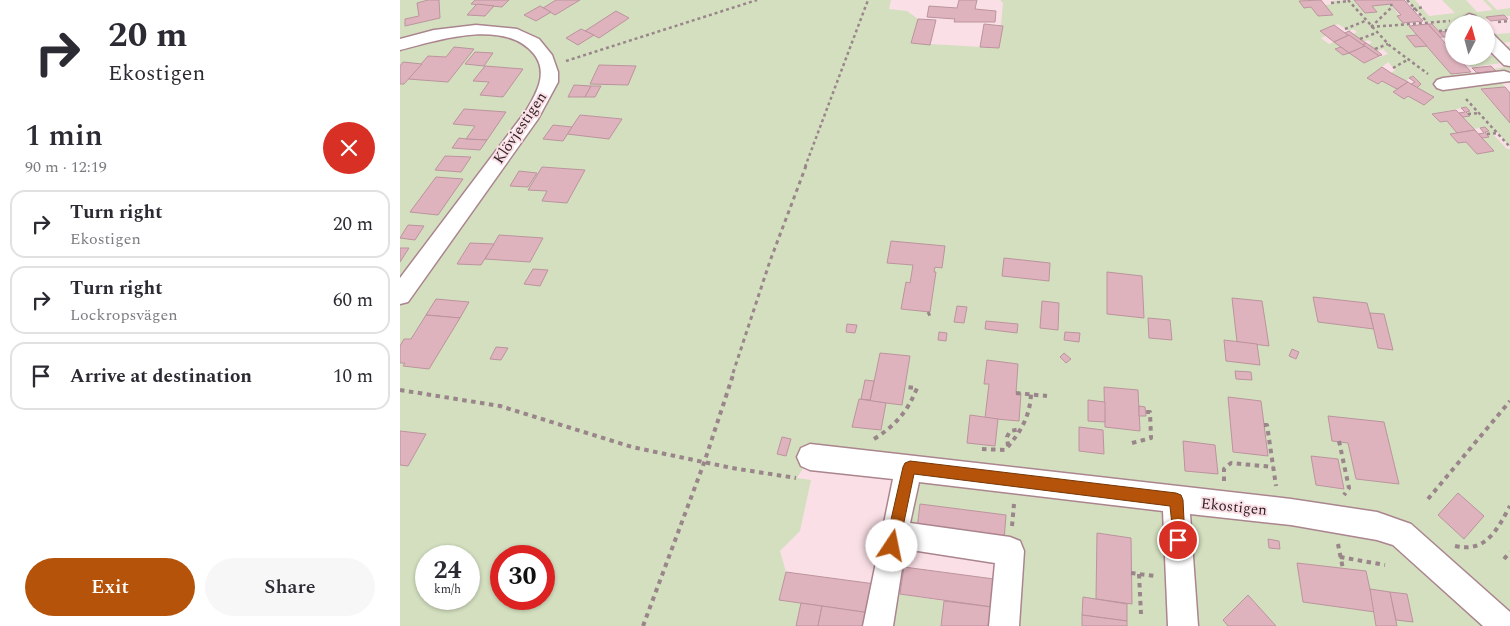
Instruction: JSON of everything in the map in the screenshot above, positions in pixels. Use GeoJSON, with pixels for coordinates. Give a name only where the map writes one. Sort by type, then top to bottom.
{"type":"FeatureCollection","features":[{"type":"Feature","properties":{"kind":"street"},"geometry":{"type":"LineString","coordinates":[[400,44],[459,30],[499,31],[523,38],[534,44],[542,52],[548,64]]}},
{"type":"Feature","properties":{"kind":"street"},"geometry":{"type":"LineString","coordinates":[[1443,84],[1508,73],[1495,52]]}},
{"type":"Feature","properties":{"kind":"street","name":"Klövjestigen"},"geometry":{"type":"LineString","coordinates":[[400,295],[535,110],[547,87],[550,76],[548,64]]}},
{"type":"Feature","properties":{"kind":"street","name":"Ekostigen"},"geometry":{"type":"LineString","coordinates":[[810,457],[910,467],[1280,511],[1357,522],[1401,534],[1425,553],[1504,626]]}},
{"type":"Feature","properties":{"kind":"street"},"geometry":{"type":"LineString","coordinates":[[878,626],[894,534],[910,467]]}},
{"type":"Feature","properties":{"kind":"street"},"geometry":{"type":"LineString","coordinates":[[1176,500],[1183,626]]}},
{"type":"Feature","properties":{"kind":"street"},"geometry":{"type":"LineString","coordinates":[[894,534],[1010,551],[1004,626]]}},
{"type":"Feature","properties":{"kind":"path"},"geometry":{"type":"LineString","coordinates":[[548,64],[564,62],[757,0]]}},
{"type":"Feature","properties":{"kind":"path"},"geometry":{"type":"LineString","coordinates":[[643,626],[704,463],[770,261],[868,0]]}},
{"type":"Feature","properties":{"kind":"path"},"geometry":{"type":"LineString","coordinates":[[1407,0],[1427,23]]}},
{"type":"Feature","properties":{"kind":"path"},"geometry":{"type":"LineString","coordinates":[[1331,3],[1348,1]]}},
{"type":"Feature","properties":{"kind":"path"},"geometry":{"type":"LineString","coordinates":[[1391,4],[1392,7],[1371,27],[1445,23]]}},
{"type":"Feature","properties":{"kind":"path"},"geometry":{"type":"LineString","coordinates":[[1414,9],[1424,7]]}},
{"type":"Feature","properties":{"kind":"path"},"geometry":{"type":"LineString","coordinates":[[1345,29],[1365,21]]}},
{"type":"Feature","properties":{"kind":"path"},"geometry":{"type":"LineString","coordinates":[[1439,31],[1445,31]]}},
{"type":"Feature","properties":{"kind":"path"},"geometry":{"type":"LineString","coordinates":[[1360,40],[1376,33]]}},
{"type":"Feature","properties":{"kind":"path"},"geometry":{"type":"LineString","coordinates":[[1375,50],[1388,44]]}},
{"type":"Feature","properties":{"kind":"path"},"geometry":{"type":"LineString","coordinates":[[1393,68],[1407,60]]}},
{"type":"Feature","properties":{"kind":"path"},"geometry":{"type":"LineString","coordinates":[[1468,114],[1480,113]]}},
{"type":"Feature","properties":{"kind":"path"},"geometry":{"type":"LineString","coordinates":[[1487,134],[1498,133]]}},
{"type":"Feature","properties":{"kind":"path"},"geometry":{"type":"LineString","coordinates":[[871,441],[884,434],[907,410],[916,388],[905,387]]}},
{"type":"Feature","properties":{"kind":"path"},"geometry":{"type":"LineString","coordinates":[[400,390],[500,406],[632,447],[704,463],[796,478],[810,457]]}},
{"type":"Feature","properties":{"kind":"path"},"geometry":{"type":"LineString","coordinates":[[1016,392],[1047,396]]}},
{"type":"Feature","properties":{"kind":"path"},"geometry":{"type":"LineString","coordinates":[[982,449],[999,451],[1008,446],[1021,429],[1031,410],[1031,394]]}},
{"type":"Feature","properties":{"kind":"path"},"geometry":{"type":"LineString","coordinates":[[1428,500],[1510,401]]}},
{"type":"Feature","properties":{"kind":"path"},"geometry":{"type":"LineString","coordinates":[[1132,443],[1151,438],[1150,412],[1146,412]]}},
{"type":"Feature","properties":{"kind":"path"},"geometry":{"type":"LineString","coordinates":[[1264,425],[1267,425],[1280,511]]}},
{"type":"Feature","properties":{"kind":"path"},"geometry":{"type":"LineString","coordinates":[[1008,446],[1007,437],[1010,431],[1021,429]]}},
{"type":"Feature","properties":{"kind":"path"},"geometry":{"type":"LineString","coordinates":[[1337,496],[1343,496],[1349,488],[1339,441]]}},
{"type":"Feature","properties":{"kind":"path"},"geometry":{"type":"LineString","coordinates":[[1221,484],[1224,482],[1224,469],[1230,463],[1273,467]]}},
{"type":"Feature","properties":{"kind":"path"},"geometry":{"type":"LineString","coordinates":[[1010,551],[1016,481]]}},
{"type":"Feature","properties":{"kind":"path"},"geometry":{"type":"LineString","coordinates":[[1449,543],[1465,549],[1481,546],[1496,532],[1510,506]]}},
{"type":"Feature","properties":{"kind":"path"},"geometry":{"type":"LineString","coordinates":[[1504,559],[1510,552]]}},
{"type":"Feature","properties":{"kind":"path"},"geometry":{"type":"LineString","coordinates":[[1343,569],[1340,557],[1384,565]]}},
{"type":"Feature","properties":{"kind":"path"},"geometry":{"type":"LineString","coordinates":[[1131,573],[1139,574],[1141,614]]}},
{"type":"Feature","properties":{"kind":"green space"},"geometry":{"type":"Polygon","coordinates":[[[400,0],[891,0],[889,9],[907,11],[918,19],[912,43],[999,48],[1003,3],[1000,0],[1305,0],[1304,8],[1311,7],[1318,16],[1333,15],[1325,5],[1332,4],[1330,1],[1354,0],[1365,13],[1377,12],[1372,6],[1391,4],[1405,24],[1408,24],[1451,74],[1495,71],[1494,69],[1510,66],[1510,84],[1504,77],[1497,78],[1505,87],[1481,90],[1510,123],[1510,147],[1498,133],[1493,134],[1507,149],[1510,149],[1510,626],[990,626],[1006,515],[921,504],[917,529],[894,534],[909,467],[810,457],[797,478],[811,480],[800,531],[780,551],[786,572],[779,599],[801,603],[796,626],[400,626],[400,0]],[[1338,24],[1320,32],[1326,36],[1321,38],[1329,44],[1334,42],[1341,47],[1335,49],[1343,55],[1349,53],[1364,63],[1388,54],[1383,49],[1378,51],[1368,45],[1372,42],[1368,40],[1363,42],[1353,34],[1357,32],[1353,29],[1349,31],[1338,24]],[[1388,62],[1368,78],[1378,84],[1382,81],[1397,89],[1393,93],[1404,99],[1421,84],[1412,76],[1406,81],[1391,73],[1395,70],[1388,62]],[[1466,107],[1433,114],[1440,122],[1447,121],[1457,133],[1451,134],[1466,142],[1477,154],[1494,151],[1482,138],[1489,137],[1485,132],[1489,131],[1485,127],[1474,129],[1463,117],[1470,116],[1466,112],[1470,111],[1466,107]]]}},
{"type":"Feature","properties":{"kind":"green space"},"geometry":{"type":"Polygon","coordinates":[[[1407,0],[1415,0],[1429,16],[1455,13],[1442,0],[1466,0],[1477,12],[1493,10],[1483,0],[1487,0],[1497,10],[1510,8],[1510,16],[1495,18],[1495,15],[1445,15],[1445,31],[1439,31],[1431,22],[1427,23],[1407,0]]]}},
{"type":"Feature","properties":{"kind":"green space"},"geometry":{"type":"Polygon","coordinates":[[[1510,33],[1510,42],[1495,44],[1495,34],[1510,33]]]}},
{"type":"Feature","properties":{"kind":"green space"},"geometry":{"type":"Polygon","coordinates":[[[1495,46],[1510,46],[1510,62],[1495,64],[1495,55],[1503,54],[1500,51],[1495,51],[1495,46]]]}},
{"type":"Feature","properties":{"kind":"green space"},"geometry":{"type":"Polygon","coordinates":[[[1469,65],[1487,65],[1471,67],[1469,65]]]}},
{"type":"Feature","properties":{"kind":"green space"},"geometry":{"type":"Polygon","coordinates":[[[884,586],[900,594],[944,601],[941,626],[867,626],[884,586]]]}},
{"type":"Feature","properties":{"kind":"building"},"geometry":{"type":"Polygon","coordinates":[[[439,0],[440,18],[405,26],[405,19],[419,16],[417,3],[439,0]]]}},
{"type":"Feature","properties":{"kind":"building"},"geometry":{"type":"Polygon","coordinates":[[[475,0],[509,0],[502,7],[471,4],[475,0]]]}},
{"type":"Feature","properties":{"kind":"building"},"geometry":{"type":"Polygon","coordinates":[[[556,0],[580,0],[555,15],[543,8],[556,0]]]}},
{"type":"Feature","properties":{"kind":"building"},"geometry":{"type":"Polygon","coordinates":[[[959,0],[977,0],[975,9],[996,11],[995,22],[954,22],[955,19],[927,17],[929,6],[957,8],[959,0]]]}},
{"type":"Feature","properties":{"kind":"building"},"geometry":{"type":"Polygon","coordinates":[[[1321,0],[1333,15],[1318,16],[1311,7],[1304,8],[1299,1],[1321,0]]]}},
{"type":"Feature","properties":{"kind":"building"},"geometry":{"type":"Polygon","coordinates":[[[1354,0],[1404,0],[1423,21],[1403,23],[1397,16],[1401,15],[1391,4],[1372,6],[1377,12],[1365,13],[1354,0]]]}},
{"type":"Feature","properties":{"kind":"building"},"geometry":{"type":"Polygon","coordinates":[[[477,4],[494,6],[485,16],[467,15],[477,4]]]}},
{"type":"Feature","properties":{"kind":"building"},"geometry":{"type":"Polygon","coordinates":[[[540,6],[551,12],[536,21],[524,15],[540,6]]]}},
{"type":"Feature","properties":{"kind":"building"},"geometry":{"type":"Polygon","coordinates":[[[616,11],[629,18],[599,38],[585,31],[616,11]]]}},
{"type":"Feature","properties":{"kind":"building"},"geometry":{"type":"Polygon","coordinates":[[[1504,15],[1508,19],[1495,21],[1495,16],[1504,15]]]}},
{"type":"Feature","properties":{"kind":"building"},"geometry":{"type":"Polygon","coordinates":[[[918,19],[936,20],[930,45],[911,43],[918,19]]]}},
{"type":"Feature","properties":{"kind":"building"},"geometry":{"type":"Polygon","coordinates":[[[984,24],[1003,26],[999,48],[980,47],[984,24]]]}},
{"type":"Feature","properties":{"kind":"building"},"geometry":{"type":"Polygon","coordinates":[[[1428,24],[1445,43],[1445,65],[1465,65],[1471,72],[1451,74],[1409,26],[1428,24]]]}},
{"type":"Feature","properties":{"kind":"building"},"geometry":{"type":"Polygon","coordinates":[[[1428,24],[1432,24],[1444,37],[1440,37],[1428,24]]]}},
{"type":"Feature","properties":{"kind":"building"},"geometry":{"type":"Polygon","coordinates":[[[1334,25],[1349,35],[1334,42],[1320,31],[1334,25]]]}},
{"type":"Feature","properties":{"kind":"building"},"geometry":{"type":"Polygon","coordinates":[[[581,29],[594,35],[578,45],[566,38],[581,29]]]}},
{"type":"Feature","properties":{"kind":"building"},"geometry":{"type":"Polygon","coordinates":[[[1349,31],[1366,43],[1363,45],[1345,33],[1349,31]]]}},
{"type":"Feature","properties":{"kind":"building"},"geometry":{"type":"Polygon","coordinates":[[[1440,32],[1445,32],[1445,37],[1444,37],[1440,32]]]}},
{"type":"Feature","properties":{"kind":"building"},"geometry":{"type":"Polygon","coordinates":[[[1349,35],[1365,46],[1349,53],[1334,42],[1349,35]]]}},
{"type":"Feature","properties":{"kind":"building"},"geometry":{"type":"Polygon","coordinates":[[[1417,35],[1427,46],[1415,47],[1406,36],[1417,35]]]}},
{"type":"Feature","properties":{"kind":"building"},"geometry":{"type":"Polygon","coordinates":[[[1366,43],[1382,55],[1379,56],[1363,45],[1366,43]]]}},
{"type":"Feature","properties":{"kind":"building"},"geometry":{"type":"Polygon","coordinates":[[[1365,46],[1379,56],[1364,63],[1349,53],[1365,46]]]}},
{"type":"Feature","properties":{"kind":"building"},"geometry":{"type":"Polygon","coordinates":[[[454,47],[474,49],[448,82],[408,79],[428,56],[446,57],[454,47]]]}},
{"type":"Feature","properties":{"kind":"building"},"geometry":{"type":"Polygon","coordinates":[[[1341,47],[1349,53],[1343,55],[1335,49],[1341,47]]]}},
{"type":"Feature","properties":{"kind":"building"},"geometry":{"type":"Polygon","coordinates":[[[475,52],[493,53],[484,66],[465,64],[475,52]]]}},
{"type":"Feature","properties":{"kind":"building"},"geometry":{"type":"Polygon","coordinates":[[[403,62],[422,64],[404,84],[400,84],[400,66],[403,62]]]}},
{"type":"Feature","properties":{"kind":"building"},"geometry":{"type":"Polygon","coordinates":[[[599,65],[636,66],[628,85],[590,84],[599,65]]]}},
{"type":"Feature","properties":{"kind":"building"},"geometry":{"type":"Polygon","coordinates":[[[485,66],[523,69],[503,97],[480,95],[489,82],[473,81],[485,66]]]}},
{"type":"Feature","properties":{"kind":"building"},"geometry":{"type":"Polygon","coordinates":[[[1491,66],[1496,71],[1477,73],[1472,68],[1491,66]]]}},
{"type":"Feature","properties":{"kind":"building"},"geometry":{"type":"Polygon","coordinates":[[[1382,67],[1408,82],[1397,89],[1382,81],[1378,84],[1367,78],[1382,67]]]}},
{"type":"Feature","properties":{"kind":"building"},"geometry":{"type":"Polygon","coordinates":[[[1413,76],[1421,84],[1417,88],[1411,84],[1415,82],[1409,78],[1413,76]]]}},
{"type":"Feature","properties":{"kind":"building"},"geometry":{"type":"Polygon","coordinates":[[[1408,82],[1434,97],[1424,105],[1408,96],[1404,99],[1393,92],[1408,82]]]}},
{"type":"Feature","properties":{"kind":"building"},"geometry":{"type":"Polygon","coordinates":[[[574,85],[591,86],[585,97],[568,97],[574,85]]]}},
{"type":"Feature","properties":{"kind":"building"},"geometry":{"type":"Polygon","coordinates":[[[591,86],[601,86],[595,97],[585,97],[591,86]]]}},
{"type":"Feature","properties":{"kind":"building"},"geometry":{"type":"Polygon","coordinates":[[[1505,87],[1510,93],[1510,123],[1481,89],[1505,87]]]}},
{"type":"Feature","properties":{"kind":"building"},"geometry":{"type":"Polygon","coordinates":[[[1466,107],[1470,111],[1466,112],[1470,116],[1463,117],[1459,113],[1465,112],[1461,108],[1466,107]]]}},
{"type":"Feature","properties":{"kind":"building"},"geometry":{"type":"Polygon","coordinates":[[[464,109],[506,112],[487,140],[466,139],[475,126],[453,124],[464,109]]]}},
{"type":"Feature","properties":{"kind":"building"},"geometry":{"type":"Polygon","coordinates":[[[1456,110],[1475,130],[1457,133],[1447,121],[1440,122],[1432,114],[1456,110]]]}},
{"type":"Feature","properties":{"kind":"building"},"geometry":{"type":"Polygon","coordinates":[[[580,115],[622,119],[609,139],[567,134],[580,115]]]}},
{"type":"Feature","properties":{"kind":"building"},"geometry":{"type":"Polygon","coordinates":[[[553,125],[572,127],[563,141],[543,139],[553,125]]]}},
{"type":"Feature","properties":{"kind":"building"},"geometry":{"type":"Polygon","coordinates":[[[1485,127],[1489,131],[1485,132],[1489,137],[1482,138],[1478,134],[1484,133],[1480,128],[1485,127]]]}},
{"type":"Feature","properties":{"kind":"building"},"geometry":{"type":"Polygon","coordinates":[[[1475,130],[1494,151],[1477,154],[1466,142],[1458,143],[1450,134],[1475,130]]]}},
{"type":"Feature","properties":{"kind":"building"},"geometry":{"type":"Polygon","coordinates":[[[459,138],[487,140],[480,150],[452,148],[459,138]]]}},
{"type":"Feature","properties":{"kind":"building"},"geometry":{"type":"Polygon","coordinates":[[[445,156],[471,157],[461,172],[435,170],[445,156]]]}},
{"type":"Feature","properties":{"kind":"building"},"geometry":{"type":"Polygon","coordinates":[[[542,167],[585,170],[567,203],[542,201],[547,191],[528,190],[542,167]]]}},
{"type":"Feature","properties":{"kind":"building"},"geometry":{"type":"Polygon","coordinates":[[[519,171],[537,173],[528,187],[510,186],[519,171]]]}},
{"type":"Feature","properties":{"kind":"building"},"geometry":{"type":"Polygon","coordinates":[[[436,177],[463,179],[438,215],[410,212],[436,177]]]}},
{"type":"Feature","properties":{"kind":"building"},"geometry":{"type":"Polygon","coordinates":[[[408,225],[424,226],[415,240],[400,238],[408,225]]]}},
{"type":"Feature","properties":{"kind":"building"},"geometry":{"type":"Polygon","coordinates":[[[499,235],[543,238],[530,262],[485,259],[499,235]]]}},
{"type":"Feature","properties":{"kind":"building"},"geometry":{"type":"Polygon","coordinates":[[[891,241],[945,246],[942,268],[935,267],[934,272],[936,272],[930,312],[901,309],[906,282],[910,283],[913,265],[887,263],[891,241]]]}},
{"type":"Feature","properties":{"kind":"building"},"geometry":{"type":"Polygon","coordinates":[[[470,243],[494,244],[481,265],[457,264],[470,243]]]}},
{"type":"Feature","properties":{"kind":"building"},"geometry":{"type":"Polygon","coordinates":[[[400,248],[409,248],[400,262],[400,248]]]}},
{"type":"Feature","properties":{"kind":"building"},"geometry":{"type":"Polygon","coordinates":[[[1004,258],[1050,263],[1049,281],[1002,276],[1004,258]]]}},
{"type":"Feature","properties":{"kind":"building"},"geometry":{"type":"Polygon","coordinates":[[[533,269],[548,270],[540,286],[524,284],[533,269]]]}},
{"type":"Feature","properties":{"kind":"building"},"geometry":{"type":"Polygon","coordinates":[[[1107,272],[1142,276],[1144,318],[1107,314],[1107,272]]]}},
{"type":"Feature","properties":{"kind":"building"},"geometry":{"type":"Polygon","coordinates":[[[1313,297],[1367,303],[1374,329],[1318,322],[1313,297]]]}},
{"type":"Feature","properties":{"kind":"building"},"geometry":{"type":"Polygon","coordinates":[[[1232,298],[1262,301],[1269,346],[1237,342],[1232,298]]]}},
{"type":"Feature","properties":{"kind":"building"},"geometry":{"type":"Polygon","coordinates":[[[436,299],[469,302],[460,318],[426,315],[436,299]]]}},
{"type":"Feature","properties":{"kind":"building"},"geometry":{"type":"Polygon","coordinates":[[[1042,301],[1059,303],[1058,330],[1040,328],[1042,301]]]}},
{"type":"Feature","properties":{"kind":"building"},"geometry":{"type":"Polygon","coordinates":[[[957,306],[967,307],[964,323],[954,322],[957,306]]]}},
{"type":"Feature","properties":{"kind":"building"},"geometry":{"type":"Polygon","coordinates":[[[1370,313],[1384,314],[1393,350],[1378,348],[1370,313]]]}},
{"type":"Feature","properties":{"kind":"building"},"geometry":{"type":"Polygon","coordinates":[[[426,315],[460,318],[429,369],[403,366],[405,363],[400,363],[400,346],[404,339],[411,339],[426,315]]]}},
{"type":"Feature","properties":{"kind":"building"},"geometry":{"type":"Polygon","coordinates":[[[1148,318],[1170,320],[1172,340],[1149,338],[1148,318]]]}},
{"type":"Feature","properties":{"kind":"building"},"geometry":{"type":"Polygon","coordinates":[[[986,321],[1018,324],[1017,333],[985,329],[986,321]]]}},
{"type":"Feature","properties":{"kind":"building"},"geometry":{"type":"Polygon","coordinates":[[[847,324],[857,325],[855,333],[846,332],[847,324]]]}},
{"type":"Feature","properties":{"kind":"building"},"geometry":{"type":"Polygon","coordinates":[[[939,332],[947,333],[946,341],[938,340],[939,332]]]}},
{"type":"Feature","properties":{"kind":"building"},"geometry":{"type":"Polygon","coordinates":[[[1065,332],[1080,333],[1079,342],[1064,340],[1065,332]]]}},
{"type":"Feature","properties":{"kind":"building"},"geometry":{"type":"Polygon","coordinates":[[[1224,340],[1257,344],[1260,365],[1226,361],[1224,340]]]}},
{"type":"Feature","properties":{"kind":"building"},"geometry":{"type":"Polygon","coordinates":[[[496,347],[508,348],[501,360],[490,359],[496,347]]]}},
{"type":"Feature","properties":{"kind":"building"},"geometry":{"type":"Polygon","coordinates":[[[1292,349],[1299,352],[1296,359],[1289,356],[1292,349]]]}},
{"type":"Feature","properties":{"kind":"building"},"geometry":{"type":"Polygon","coordinates":[[[880,353],[910,356],[902,405],[870,401],[880,353]]]}},
{"type":"Feature","properties":{"kind":"building"},"geometry":{"type":"Polygon","coordinates":[[[1064,353],[1071,359],[1066,363],[1060,357],[1064,353]]]}},
{"type":"Feature","properties":{"kind":"building"},"geometry":{"type":"Polygon","coordinates":[[[987,360],[1018,364],[1016,393],[1021,393],[1019,421],[985,418],[989,384],[984,384],[987,360]]]}},
{"type":"Feature","properties":{"kind":"building"},"geometry":{"type":"Polygon","coordinates":[[[1235,371],[1251,372],[1252,380],[1236,379],[1235,371]]]}},
{"type":"Feature","properties":{"kind":"building"},"geometry":{"type":"Polygon","coordinates":[[[865,380],[874,381],[870,400],[861,399],[865,380]]]}},
{"type":"Feature","properties":{"kind":"building"},"geometry":{"type":"Polygon","coordinates":[[[1104,387],[1138,390],[1140,431],[1105,427],[1104,387]]]}},
{"type":"Feature","properties":{"kind":"building"},"geometry":{"type":"Polygon","coordinates":[[[1228,397],[1261,401],[1268,456],[1233,452],[1228,397]]]}},
{"type":"Feature","properties":{"kind":"building"},"geometry":{"type":"Polygon","coordinates":[[[859,399],[886,403],[881,430],[852,427],[859,399]]]}},
{"type":"Feature","properties":{"kind":"building"},"geometry":{"type":"Polygon","coordinates":[[[1088,400],[1105,402],[1105,422],[1088,421],[1088,400]]]}},
{"type":"Feature","properties":{"kind":"building"},"geometry":{"type":"Polygon","coordinates":[[[1139,406],[1145,407],[1146,416],[1139,416],[1139,406]]]}},
{"type":"Feature","properties":{"kind":"building"},"geometry":{"type":"Polygon","coordinates":[[[970,415],[998,419],[995,446],[967,443],[970,415]]]}},
{"type":"Feature","properties":{"kind":"building"},"geometry":{"type":"Polygon","coordinates":[[[1328,416],[1384,422],[1399,484],[1356,479],[1348,443],[1332,441],[1328,416]]]}},
{"type":"Feature","properties":{"kind":"building"},"geometry":{"type":"Polygon","coordinates":[[[1079,427],[1103,430],[1104,454],[1079,451],[1079,427]]]}},
{"type":"Feature","properties":{"kind":"building"},"geometry":{"type":"Polygon","coordinates":[[[400,431],[426,434],[408,466],[400,465],[400,431]]]}},
{"type":"Feature","properties":{"kind":"building"},"geometry":{"type":"Polygon","coordinates":[[[782,437],[791,439],[786,456],[777,454],[782,437]]]}},
{"type":"Feature","properties":{"kind":"building"},"geometry":{"type":"Polygon","coordinates":[[[1183,441],[1215,445],[1218,474],[1185,471],[1183,441]]]}},
{"type":"Feature","properties":{"kind":"building"},"geometry":{"type":"Polygon","coordinates":[[[1311,456],[1338,459],[1344,489],[1316,485],[1311,456]]]}},
{"type":"Feature","properties":{"kind":"building"},"geometry":{"type":"Polygon","coordinates":[[[1458,493],[1484,516],[1464,539],[1438,515],[1458,493]]]}},
{"type":"Feature","properties":{"kind":"building"},"geometry":{"type":"Polygon","coordinates":[[[920,504],[1006,515],[1004,540],[917,529],[920,504]]]}},
{"type":"Feature","properties":{"kind":"building"},"geometry":{"type":"Polygon","coordinates":[[[1097,533],[1131,538],[1132,604],[1096,599],[1097,533]]]}},
{"type":"Feature","properties":{"kind":"building"},"geometry":{"type":"Polygon","coordinates":[[[1268,539],[1279,541],[1280,549],[1269,548],[1268,539]]]}},
{"type":"Feature","properties":{"kind":"building"},"geometry":{"type":"Polygon","coordinates":[[[1297,563],[1366,571],[1375,612],[1303,602],[1297,563]]]}},
{"type":"Feature","properties":{"kind":"building"},"geometry":{"type":"Polygon","coordinates":[[[904,567],[994,579],[992,607],[900,594],[904,567]]]}},
{"type":"Feature","properties":{"kind":"building"},"geometry":{"type":"Polygon","coordinates":[[[786,572],[875,584],[870,613],[779,600],[786,572]]]}},
{"type":"Feature","properties":{"kind":"building"},"geometry":{"type":"Polygon","coordinates":[[[1370,589],[1390,592],[1397,626],[1376,626],[1370,589]]]}},
{"type":"Feature","properties":{"kind":"building"},"geometry":{"type":"Polygon","coordinates":[[[1390,592],[1407,594],[1413,622],[1396,620],[1390,592]]]}},
{"type":"Feature","properties":{"kind":"building"},"geometry":{"type":"Polygon","coordinates":[[[1248,595],[1276,626],[1228,626],[1223,620],[1248,595]]]}},
{"type":"Feature","properties":{"kind":"building"},"geometry":{"type":"Polygon","coordinates":[[[1083,597],[1127,604],[1127,621],[1082,615],[1083,597]]]}},
{"type":"Feature","properties":{"kind":"building"},"geometry":{"type":"Polygon","coordinates":[[[944,601],[992,607],[990,626],[941,626],[944,601]]]}},
{"type":"Feature","properties":{"kind":"building"},"geometry":{"type":"Polygon","coordinates":[[[801,603],[822,606],[818,626],[796,626],[801,603]]]}},
{"type":"Feature","properties":{"kind":"building"},"geometry":{"type":"Polygon","coordinates":[[[822,606],[870,613],[867,626],[818,626],[822,606]]]}},
{"type":"Feature","properties":{"kind":"building"},"geometry":{"type":"Polygon","coordinates":[[[1082,615],[1127,621],[1127,626],[1082,626],[1082,615]]]}},
{"type":"Feature","properties":{"kind":"route"},"geometry":{"type":"LineString","coordinates":[[892,546],[910,467],[1176,500],[1178,540]]}}]}
